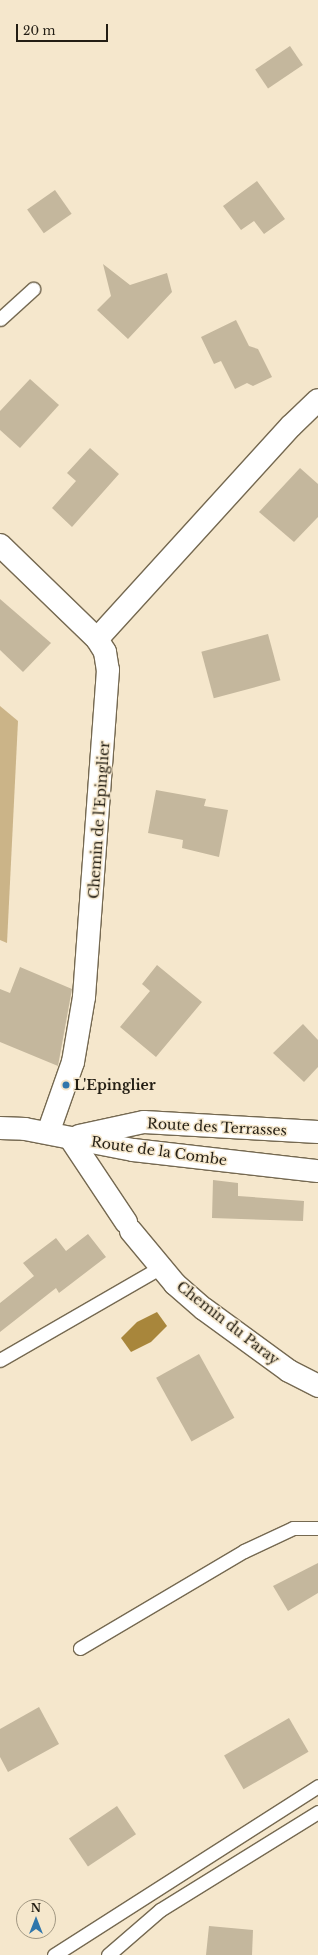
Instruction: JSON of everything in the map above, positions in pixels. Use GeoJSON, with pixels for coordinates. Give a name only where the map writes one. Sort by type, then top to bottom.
{"type":"FeatureCollection","features":[{"type":"Feature","properties":{"kind":"street"},"geometry":{"type":"LineString","coordinates":[[98,639],[291,426],[318,400]]}},
{"type":"Feature","properties":{"kind":"street","name":"Chemin de l'Epinglier"},"geometry":{"type":"LineString","coordinates":[[0,545],[98,639],[107,660],[108,699],[89,947],[73,1062],[48,1133]]}},
{"type":"Feature","properties":{"kind":"street","name":"Route des Terrasses"},"geometry":{"type":"LineString","coordinates":[[70,1138],[144,1122],[318,1132]]}},
{"type":"Feature","properties":{"kind":"street","name":"Route de la Combe"},"geometry":{"type":"LineString","coordinates":[[0,1128],[48,1133],[133,1150],[318,1172]]}},
{"type":"Feature","properties":{"kind":"street","name":"Chemin du Paray"},"geometry":{"type":"LineString","coordinates":[[70,1138],[129,1227],[160,1267],[204,1309],[289,1371],[318,1386]]}},
{"type":"Feature","properties":{"kind":"lane"},"geometry":{"type":"LineString","coordinates":[[0,319],[33,289]]}},
{"type":"Feature","properties":{"kind":"lane"},"geometry":{"type":"LineString","coordinates":[[0,1360],[160,1267]]}},
{"type":"Feature","properties":{"kind":"lane"},"geometry":{"type":"LineString","coordinates":[[80,1648],[244,1551],[293,1528],[318,1528]]}},
{"type":"Feature","properties":{"kind":"lane"},"geometry":{"type":"LineString","coordinates":[[54,1955],[73,1941],[318,1786]]}},
{"type":"Feature","properties":{"kind":"lane"},"geometry":{"type":"LineString","coordinates":[[108,1955],[160,1910],[318,1812]]}},
{"type":"Feature","properties":{"kind":"shaded area"},"geometry":{"type":"Polygon","coordinates":[[[0,706],[18,721],[7,943],[0,940],[0,706]]]}},
{"type":"Feature","properties":{"kind":"shaded area"},"geometry":{"type":"Polygon","coordinates":[[[157,1312],[167,1326],[151,1342],[131,1352],[121,1338],[137,1322],[157,1312]]]}},
{"type":"Feature","properties":{"kind":"building"},"geometry":{"type":"Polygon","coordinates":[[[290,46],[303,65],[268,89],[255,69],[290,46]]]}},
{"type":"Feature","properties":{"kind":"building"},"geometry":{"type":"Polygon","coordinates":[[[257,181],[285,219],[264,234],[254,221],[241,230],[223,206],[257,181]]]}},
{"type":"Feature","properties":{"kind":"building"},"geometry":{"type":"Polygon","coordinates":[[[55,190],[72,214],[44,233],[27,210],[55,190]]]}},
{"type":"Feature","properties":{"kind":"building"},"geometry":{"type":"Polygon","coordinates":[[[103,264],[130,285],[167,273],[172,292],[128,339],[97,310],[111,296],[103,264]]]}},
{"type":"Feature","properties":{"kind":"building"},"geometry":{"type":"Polygon","coordinates":[[[236,320],[249,346],[258,349],[272,377],[253,386],[247,383],[235,389],[221,361],[214,364],[201,337],[236,320]]]}},
{"type":"Feature","properties":{"kind":"building"},"geometry":{"type":"Polygon","coordinates":[[[30,379],[59,405],[20,448],[0,430],[0,411],[30,379]]]}},
{"type":"Feature","properties":{"kind":"building"},"geometry":{"type":"Polygon","coordinates":[[[90,448],[119,474],[72,527],[52,508],[76,481],[67,473],[90,448]]]}},
{"type":"Feature","properties":{"kind":"building"},"geometry":{"type":"Polygon","coordinates":[[[300,468],[318,484],[318,517],[294,542],[259,512],[300,468]]]}},
{"type":"Feature","properties":{"kind":"building"},"geometry":{"type":"Polygon","coordinates":[[[0,599],[51,643],[23,672],[0,650],[0,599]]]}},
{"type":"Feature","properties":{"kind":"building"},"geometry":{"type":"Polygon","coordinates":[[[268,634],[280,680],[214,698],[201,652],[268,634]]]}},
{"type":"Feature","properties":{"kind":"building"},"geometry":{"type":"Polygon","coordinates":[[[156,790],[206,799],[204,806],[228,810],[219,857],[182,848],[183,840],[148,833],[156,790]]]}},
{"type":"Feature","properties":{"kind":"building"},"geometry":{"type":"Polygon","coordinates":[[[157,965],[202,1002],[156,1057],[120,1027],[150,991],[142,984],[157,965]]]}},
{"type":"Feature","properties":{"kind":"building"},"geometry":{"type":"Polygon","coordinates":[[[20,967],[72,989],[58,1066],[0,1042],[0,989],[10,993],[20,967]]]}},
{"type":"Feature","properties":{"kind":"building"},"geometry":{"type":"Polygon","coordinates":[[[303,1024],[318,1040],[318,1067],[304,1082],[273,1053],[303,1024]]]}},
{"type":"Feature","properties":{"kind":"building"},"geometry":{"type":"Polygon","coordinates":[[[213,1180],[238,1183],[238,1196],[304,1201],[303,1221],[212,1218],[213,1180]]]}},
{"type":"Feature","properties":{"kind":"building"},"geometry":{"type":"Polygon","coordinates":[[[88,1234],[106,1257],[59,1293],[56,1288],[0,1332],[0,1303],[34,1276],[23,1263],[56,1238],[66,1251],[88,1234]]]}},
{"type":"Feature","properties":{"kind":"building"},"geometry":{"type":"Polygon","coordinates":[[[199,1354],[234,1418],[192,1442],[156,1378],[199,1354]]]}},
{"type":"Feature","properties":{"kind":"building"},"geometry":{"type":"Polygon","coordinates":[[[318,1563],[318,1593],[288,1611],[273,1586],[318,1563]]]}},
{"type":"Feature","properties":{"kind":"building"},"geometry":{"type":"Polygon","coordinates":[[[39,1707],[59,1744],[8,1772],[0,1757],[0,1729],[39,1707]]]}},
{"type":"Feature","properties":{"kind":"building"},"geometry":{"type":"Polygon","coordinates":[[[289,1718],[308,1752],[244,1789],[224,1755],[289,1718]]]}},
{"type":"Feature","properties":{"kind":"building"},"geometry":{"type":"Polygon","coordinates":[[[117,1806],[136,1834],[88,1867],[69,1838],[117,1806]]]}},
{"type":"Feature","properties":{"kind":"building"},"geometry":{"type":"Polygon","coordinates":[[[209,1926],[253,1930],[252,1955],[206,1955],[209,1926]]]}},
{"type":"Feature","properties":{"kind":"place","name":"L'Epinglier"},"geometry":{"type":"Point","coordinates":[66,1085]}}]}
